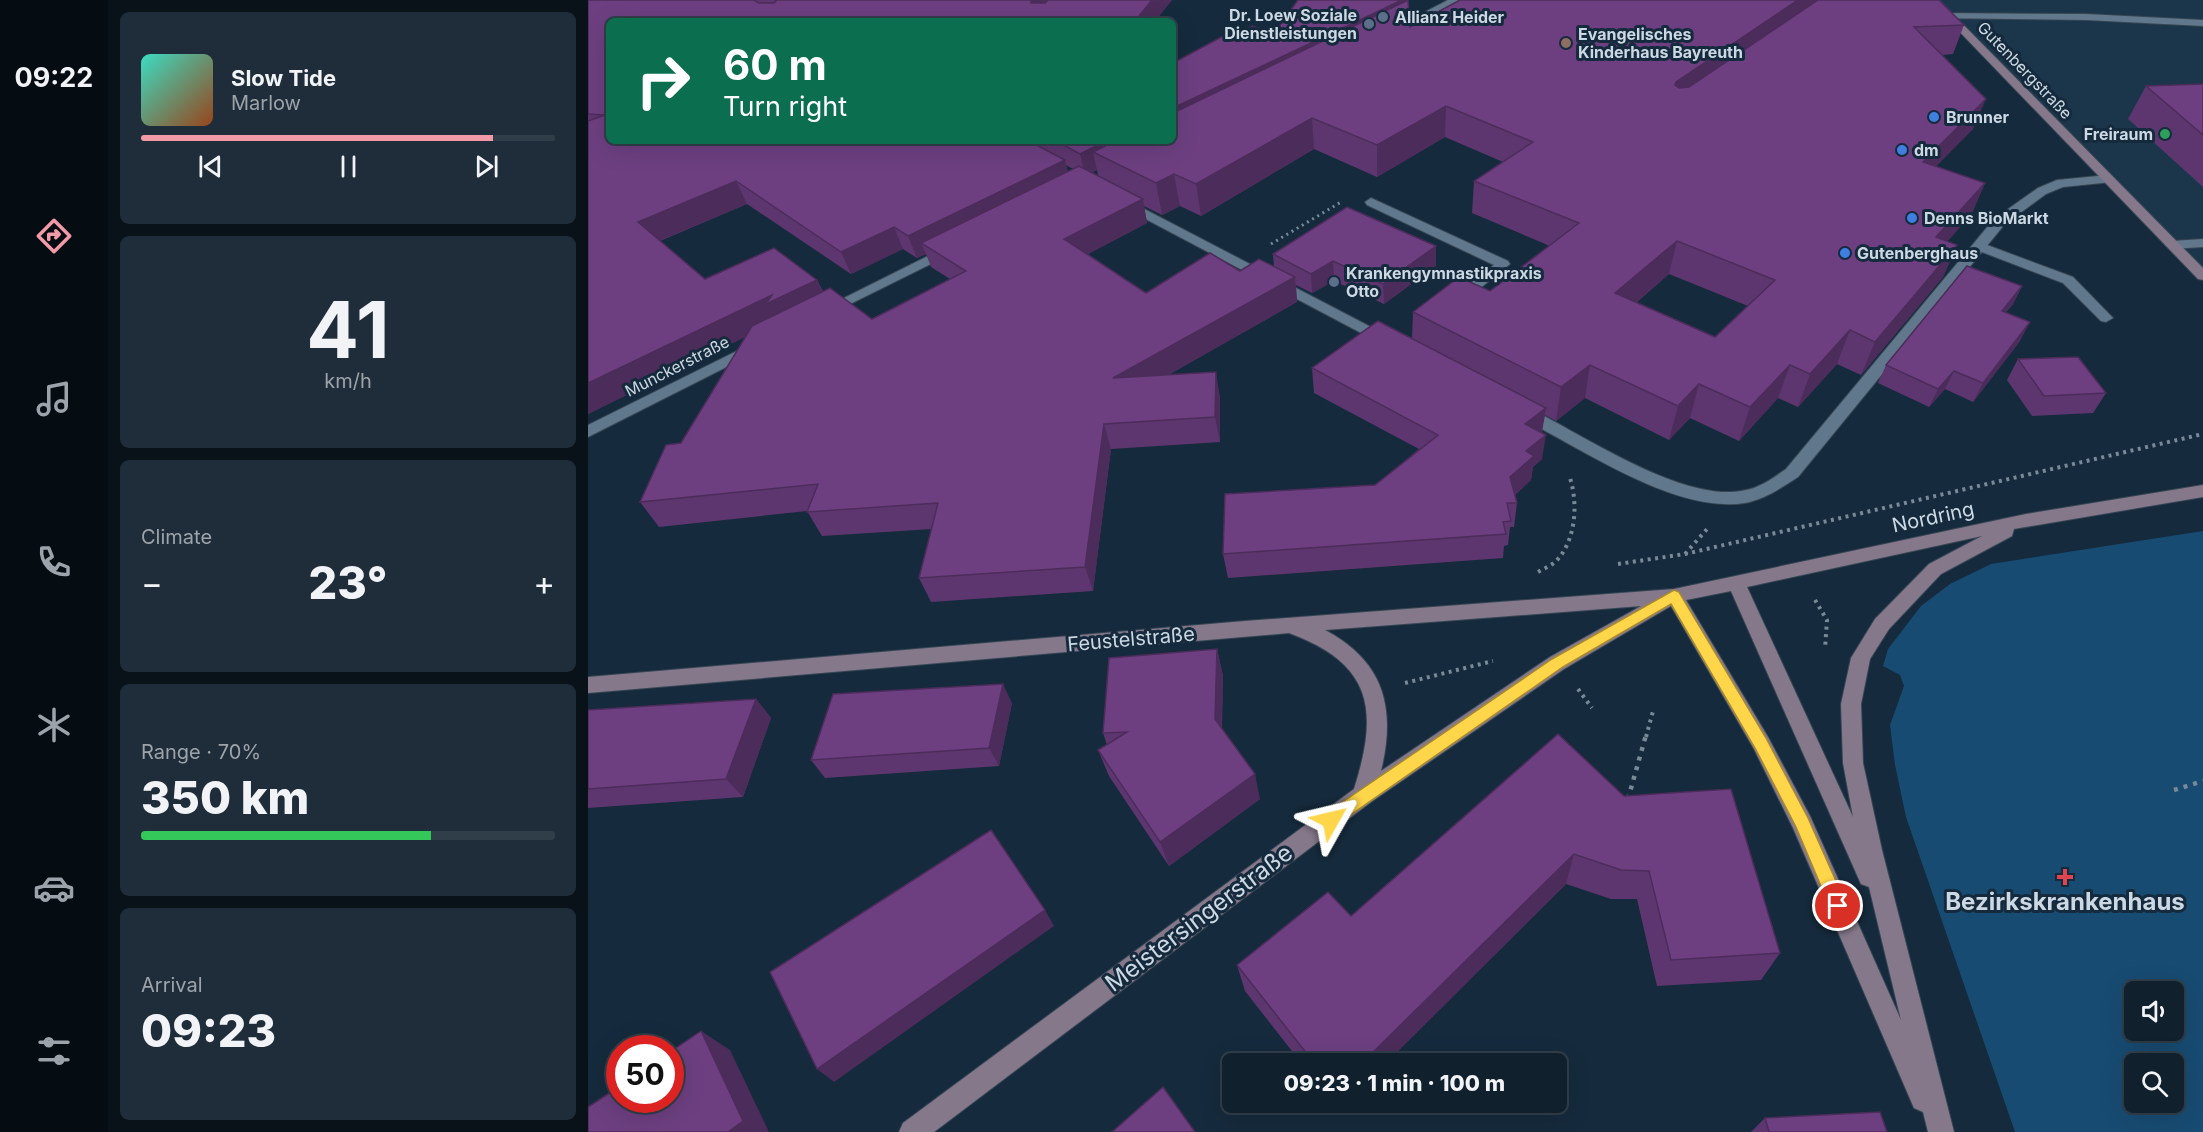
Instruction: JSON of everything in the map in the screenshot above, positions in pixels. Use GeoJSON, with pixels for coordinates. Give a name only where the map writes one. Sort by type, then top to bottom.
{"type":"FeatureCollection","features":[{"type":"Feature","properties":{"kind":"main road","name":"Gutenbergstraße"},"geometry":{"type":"LineString","coordinates":[[1934,0],[2203,276]]}},
{"type":"Feature","properties":{"kind":"main road","name":"Nordring"},"geometry":{"type":"LineString","coordinates":[[1674,596],[2026,520],[2203,491]]}},
{"type":"Feature","properties":{"kind":"main road"},"geometry":{"type":"LineString","coordinates":[[1939,1132],[1886,914],[1853,763],[1851,704],[1861,658],[1882,624],[1935,569],[2026,520]]}},
{"type":"Feature","properties":{"kind":"main road"},"geometry":{"type":"LineString","coordinates":[[1736,582],[1886,914]]}},
{"type":"Feature","properties":{"kind":"main road"},"geometry":{"type":"LineString","coordinates":[[1674,596],[1761,743],[1802,823],[1939,1132]]}},
{"type":"Feature","properties":{"kind":"main road","name":"Feustelstraße"},"geometry":{"type":"LineString","coordinates":[[588,685],[1283,626],[1674,596]]}},
{"type":"Feature","properties":{"kind":"main road","name":"Meistersingerstraße"},"geometry":{"type":"LineString","coordinates":[[912,1132],[1363,795],[1557,663],[1674,596]]}},
{"type":"Feature","properties":{"kind":"main road"},"geometry":{"type":"LineString","coordinates":[[1283,626],[1302,629],[1337,647],[1354,660],[1374,690],[1379,719],[1377,750],[1363,795]]}},
{"type":"Feature","properties":{"kind":"street"},"geometry":{"type":"LineString","coordinates":[[1372,41],[1456,0]]}},
{"type":"Feature","properties":{"kind":"street"},"geometry":{"type":"LineString","coordinates":[[1950,15],[2086,17],[2203,23]]}},
{"type":"Feature","properties":{"kind":"street","name":"Gutenbergstraße"},"geometry":{"type":"LineString","coordinates":[[1926,16],[1950,15]]}},
{"type":"Feature","properties":{"kind":"street"},"geometry":{"type":"LineString","coordinates":[[1514,407],[1621,464],[1682,492],[1710,499],[1734,499],[1756,494],[1778,485],[1792,473],[1999,222],[2042,191],[2061,183],[2108,179]]}},
{"type":"Feature","properties":{"kind":"street"},"geometry":{"type":"LineString","coordinates":[[1116,199],[1398,347]]}},
{"type":"Feature","properties":{"kind":"street"},"geometry":{"type":"LineString","coordinates":[[1371,202],[1503,264],[1450,305]]}},
{"type":"Feature","properties":{"kind":"street"},"geometry":{"type":"LineString","coordinates":[[2172,245],[2203,243]]}},
{"type":"Feature","properties":{"kind":"street"},"geometry":{"type":"LineString","coordinates":[[809,319],[958,245]]}},
{"type":"Feature","properties":{"kind":"street"},"geometry":{"type":"LineString","coordinates":[[1979,246],[2068,280],[2106,318]]}},
{"type":"Feature","properties":{"kind":"street","name":"Munckerstraße"},"geometry":{"type":"LineString","coordinates":[[588,432],[767,340]]}},
{"type":"Feature","properties":{"kind":"path"},"geometry":{"type":"LineString","coordinates":[[1239,263],[1353,194],[1371,202]]}},
{"type":"Feature","properties":{"kind":"path"},"geometry":{"type":"LineString","coordinates":[[1540,576],[1529,578],[1560,558],[1574,521],[1573,485],[1544,423]]}},
{"type":"Feature","properties":{"kind":"path"},"geometry":{"type":"LineString","coordinates":[[1607,566],[1685,554],[2203,434]]}},
{"type":"Feature","properties":{"kind":"path"},"geometry":{"type":"LineString","coordinates":[[1772,532],[1827,620],[1824,667],[1855,684]]}},
{"type":"Feature","properties":{"kind":"path"},"geometry":{"type":"LineString","coordinates":[[1402,684],[1502,659]]}},
{"type":"Feature","properties":{"kind":"path"},"geometry":{"type":"LineString","coordinates":[[1626,807],[1653,711]]}},
{"type":"Feature","properties":{"kind":"path"},"geometry":{"type":"LineString","coordinates":[[2174,790],[2203,781]]}},
{"type":"Feature","properties":{"kind":"shaded area"},"geometry":{"type":"Polygon","coordinates":[[[1936,0],[2203,0],[2203,274],[1936,0]]]}},
{"type":"Feature","properties":{"kind":"shaded area","name":"Bezirkskrankenhaus"},"geometry":{"type":"Polygon","coordinates":[[[2203,531],[2203,1132],[2015,1132],[1906,817],[1895,765],[1890,725],[1904,686],[1900,675],[1883,666],[1888,649],[1921,606],[1950,584],[1991,564],[2203,531]]]}},
{"type":"Feature","properties":{"kind":"building"},"geometry":{"type":"Polygon","coordinates":[[[588,0],[754,0],[759,3],[774,3],[775,0],[1031,0],[1031,3],[1045,3],[1048,0],[1152,0],[1137,18],[606,18],[606,144],[1035,144],[1065,160],[908,236],[894,227],[841,252],[736,181],[638,222],[705,279],[774,248],[817,280],[766,304],[772,295],[588,383],[588,121],[605,115],[588,114],[588,0]]]}},
{"type":"Feature","properties":{"kind":"building"},"geometry":{"type":"Polygon","coordinates":[[[1298,0],[1402,0],[1176,107],[1176,61],[1238,28],[1245,30],[1252,26],[1274,33],[1298,0]]]}},
{"type":"Feature","properties":{"kind":"building"},"geometry":{"type":"Polygon","coordinates":[[[1408,0],[1410,27],[1460,0],[1798,0],[1676,82],[1675,85],[1679,88],[1689,87],[1818,0],[1939,0],[1964,25],[1914,27],[1986,99],[1923,162],[1985,183],[1936,237],[1957,245],[1875,342],[1850,330],[1810,374],[1790,365],[1750,407],[1699,384],[1678,406],[1590,365],[1561,387],[1413,312],[1459,277],[1490,291],[1579,223],[1474,181],[1533,142],[1446,106],[1377,145],[1312,118],[1196,184],[1174,174],[1156,183],[1093,152],[1109,144],[1176,144],[1176,112],[1408,0]],[[1677,241],[1615,293],[1715,337],[1775,280],[1677,241]]]}},
{"type":"Feature","properties":{"kind":"building"},"geometry":{"type":"Polygon","coordinates":[[[2203,84],[2203,135],[2146,86],[2203,84]]]}},
{"type":"Feature","properties":{"kind":"building"},"geometry":{"type":"Polygon","coordinates":[[[1062,144],[1100,144],[1080,154],[1062,144]]]}},
{"type":"Feature","properties":{"kind":"building"},"geometry":{"type":"Polygon","coordinates":[[[1079,166],[1143,199],[1064,239],[1146,293],[1210,253],[1240,271],[1259,259],[1295,277],[1113,378],[1216,372],[1215,417],[1104,424],[1085,567],[919,578],[938,503],[807,512],[818,484],[640,502],[666,445],[681,443],[752,326],[830,288],[872,319],[966,271],[921,243],[1079,166]]]}},
{"type":"Feature","properties":{"kind":"building"},"geometry":{"type":"Polygon","coordinates":[[[1347,207],[1436,246],[1383,284],[1333,261],[1311,274],[1273,254],[1347,207]]]}},
{"type":"Feature","properties":{"kind":"building"},"geometry":{"type":"Polygon","coordinates":[[[1967,266],[2022,286],[2002,311],[2030,322],[1983,383],[1954,371],[1938,389],[1886,365],[1967,266]]]}},
{"type":"Feature","properties":{"kind":"building"},"geometry":{"type":"Polygon","coordinates":[[[1378,321],[1546,408],[1525,424],[1546,435],[1526,451],[1534,456],[1510,477],[1517,503],[1507,503],[1511,521],[1503,522],[1506,534],[1223,554],[1225,494],[1375,485],[1438,435],[1312,368],[1378,321]]]}},
{"type":"Feature","properties":{"kind":"building"},"geometry":{"type":"Polygon","coordinates":[[[2078,357],[2106,393],[2044,396],[2018,359],[2078,357]]]}},
{"type":"Feature","properties":{"kind":"building"},"geometry":{"type":"Polygon","coordinates":[[[1217,649],[1215,719],[1255,774],[1160,842],[1098,750],[1127,732],[1103,733],[1109,658],[1217,649]]]}},
{"type":"Feature","properties":{"kind":"building"},"geometry":{"type":"Polygon","coordinates":[[[1003,684],[989,748],[811,760],[833,694],[1003,684]]]}},
{"type":"Feature","properties":{"kind":"building"},"geometry":{"type":"Polygon","coordinates":[[[756,699],[726,779],[588,789],[588,710],[756,699]]]}},
{"type":"Feature","properties":{"kind":"building"},"geometry":{"type":"Polygon","coordinates":[[[1558,734],[1624,796],[1731,789],[1780,953],[1671,960],[1649,871],[1621,870],[1574,854],[1372,1053],[1306,1053],[1237,965],[1328,892],[1351,916],[1558,734]]]}},
{"type":"Feature","properties":{"kind":"building"},"geometry":{"type":"Polygon","coordinates":[[[991,830],[1045,910],[817,1069],[770,972],[991,830]]]}},
{"type":"Feature","properties":{"kind":"building"},"geometry":{"type":"Polygon","coordinates":[[[701,1031],[743,1121],[728,1132],[588,1132],[588,1107],[606,1095],[606,1113],[684,1113],[684,1043],[701,1031]]]}},
{"type":"Feature","properties":{"kind":"building"},"geometry":{"type":"Polygon","coordinates":[[[1163,1087],[1195,1132],[1112,1132],[1163,1087]]]}},
{"type":"Feature","properties":{"kind":"building"},"geometry":{"type":"Polygon","coordinates":[[[1880,1112],[1887,1132],[1769,1132],[1765,1118],[1880,1112]]]}},
{"type":"Feature","properties":{"kind":"place","name":"Allianz Heider"},"geometry":{"type":"Point","coordinates":[1383,17]}},
{"type":"Feature","properties":{"kind":"place","name":"Dr. Loew Soziale Dienstleistungen"},"geometry":{"type":"Point","coordinates":[1369,24]}},
{"type":"Feature","properties":{"kind":"place","name":"Evangelisches Kinderhaus Bayreuth"},"geometry":{"type":"Point","coordinates":[1566,43]}},
{"type":"Feature","properties":{"kind":"place","name":"Brunner"},"geometry":{"type":"Point","coordinates":[1934,117]}},
{"type":"Feature","properties":{"kind":"place","name":"Freiraum"},"geometry":{"type":"Point","coordinates":[2165,134]}},
{"type":"Feature","properties":{"kind":"place","name":"dm"},"geometry":{"type":"Point","coordinates":[1902,150]}},
{"type":"Feature","properties":{"kind":"place","name":"Denns BioMarkt"},"geometry":{"type":"Point","coordinates":[1912,218]}},
{"type":"Feature","properties":{"kind":"place","name":"Gutenberghaus"},"geometry":{"type":"Point","coordinates":[1845,253]}},
{"type":"Feature","properties":{"kind":"place","name":"Krankengymnastikpraxis Otto"},"geometry":{"type":"Point","coordinates":[1334,282]}},
{"type":"Feature","properties":{"kind":"place","name":"Bezirkskrankenhaus"},"geometry":{"type":"Point","coordinates":[2065,877]}},
{"type":"Feature","properties":{"kind":"route"},"geometry":{"type":"LineString","coordinates":[[1331,820],[1363,795],[1557,663],[1674,596],[1761,743],[1802,823],[1838,906]]}}]}
